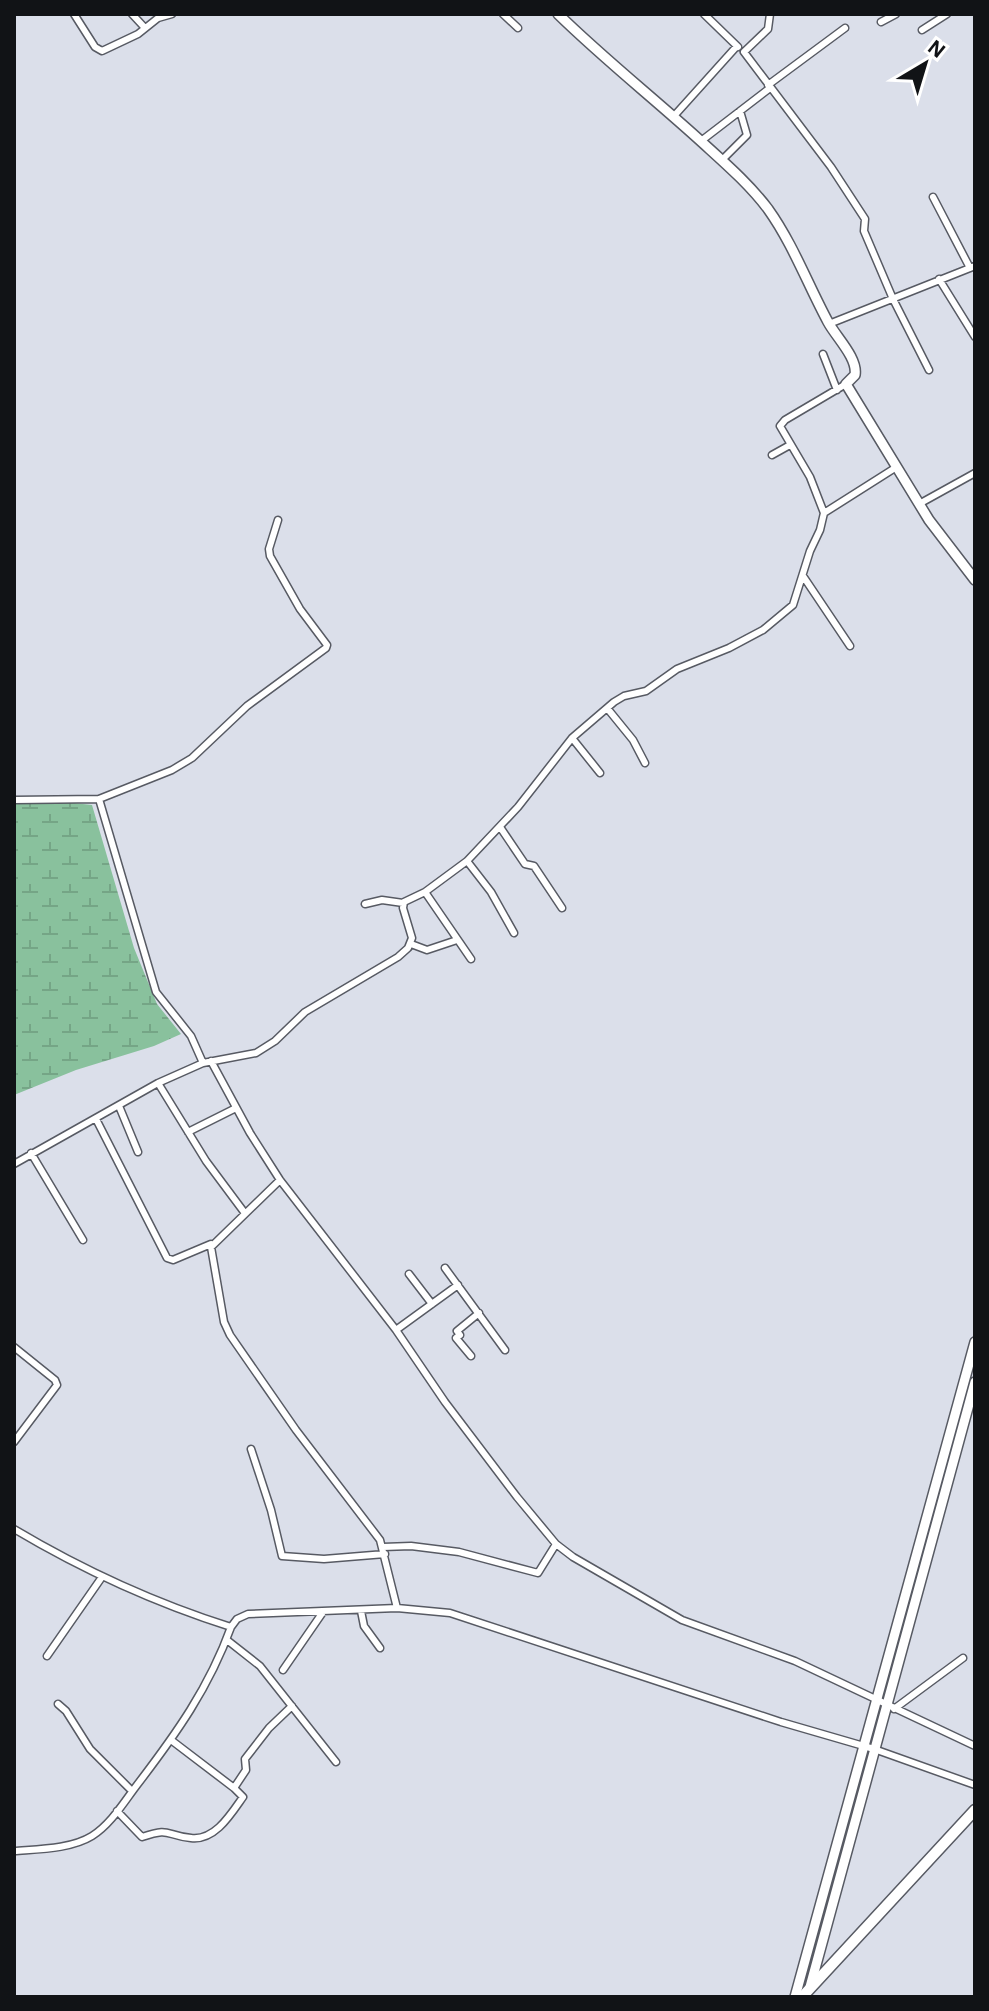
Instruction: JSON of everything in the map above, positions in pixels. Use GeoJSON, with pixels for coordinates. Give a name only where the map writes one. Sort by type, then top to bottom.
{"type":"FeatureCollection","features":[{"type":"Feature","properties":{"kind":"main road"},"geometry":{"type":"LineString","coordinates":[[802,1997],[975,1810]]}},
{"type":"Feature","properties":{"kind":"street"},"geometry":{"type":"LineString","coordinates":[[74,14],[100,51],[132,37],[155,20],[172,14]]}},
{"type":"Feature","properties":{"kind":"street"},"geometry":{"type":"LineString","coordinates":[[132,14],[145,28]]}},
{"type":"Feature","properties":{"kind":"street"},"geometry":{"type":"LineString","coordinates":[[503,14],[518,28]]}},
{"type":"Feature","properties":{"kind":"street"},"geometry":{"type":"LineString","coordinates":[[558,14],[751,189],[776,220],[829,324],[855,365],[855,375],[841,387],[780,426],[810,477],[824,513]]}},
{"type":"Feature","properties":{"kind":"street"},"geometry":{"type":"LineString","coordinates":[[704,14],[744,52],[831,167],[865,219],[864,231],[893,299],[929,370]]}},
{"type":"Feature","properties":{"kind":"street"},"geometry":{"type":"LineString","coordinates":[[744,52],[768,29],[770,14]]}},
{"type":"Feature","properties":{"kind":"street"},"geometry":{"type":"LineString","coordinates":[[881,22],[896,14]]}},
{"type":"Feature","properties":{"kind":"street"},"geometry":{"type":"LineString","coordinates":[[922,30],[947,14]]}},
{"type":"Feature","properties":{"kind":"street"},"geometry":{"type":"LineString","coordinates":[[701,141],[845,28]]}},
{"type":"Feature","properties":{"kind":"street"},"geometry":{"type":"LineString","coordinates":[[674,116],[737,46]]}},
{"type":"Feature","properties":{"kind":"street"},"geometry":{"type":"LineString","coordinates":[[722,160],[747,135],[740,111]]}},
{"type":"Feature","properties":{"kind":"street"},"geometry":{"type":"LineString","coordinates":[[829,324],[972,267],[933,197]]}},
{"type":"Feature","properties":{"kind":"street"},"geometry":{"type":"LineString","coordinates":[[939,279],[975,337]]}},
{"type":"Feature","properties":{"kind":"street"},"geometry":{"type":"LineString","coordinates":[[823,354],[841,387],[919,504],[975,580]]}},
{"type":"Feature","properties":{"kind":"street"},"geometry":{"type":"LineString","coordinates":[[772,455],[790,445]]}},
{"type":"Feature","properties":{"kind":"street"},"geometry":{"type":"LineString","coordinates":[[365,904],[382,900],[403,903],[425,892],[467,861],[530,793],[572,738],[624,696],[648,690],[677,669],[763,630],[793,605],[824,513],[895,468]]}},
{"type":"Feature","properties":{"kind":"street"},"geometry":{"type":"LineString","coordinates":[[919,504],[975,473]]}},
{"type":"Feature","properties":{"kind":"street"},"geometry":{"type":"LineString","coordinates":[[14,800],[99,799],[182,765],[247,706],[327,646],[300,609],[270,556],[269,549],[278,520]]}},
{"type":"Feature","properties":{"kind":"street"},"geometry":{"type":"LineString","coordinates":[[803,576],[850,646]]}},
{"type":"Feature","properties":{"kind":"street"},"geometry":{"type":"LineString","coordinates":[[607,708],[633,740],[645,763]]}},
{"type":"Feature","properties":{"kind":"street"},"geometry":{"type":"LineString","coordinates":[[572,738],[600,773]]}},
{"type":"Feature","properties":{"kind":"street"},"geometry":{"type":"LineString","coordinates":[[99,799],[156,992],[191,1036],[203,1063]]}},
{"type":"Feature","properties":{"kind":"street"},"geometry":{"type":"LineString","coordinates":[[500,827],[525,864],[534,866],[562,908]]}},
{"type":"Feature","properties":{"kind":"street"},"geometry":{"type":"LineString","coordinates":[[467,861],[491,892],[514,933]]}},
{"type":"Feature","properties":{"kind":"street"},"geometry":{"type":"LineString","coordinates":[[425,892],[471,959]]}},
{"type":"Feature","properties":{"kind":"street"},"geometry":{"type":"LineString","coordinates":[[14,1164],[158,1083],[203,1063],[247,1056],[275,1041],[305,1012],[391,962],[411,944],[412,934],[403,903]]}},
{"type":"Feature","properties":{"kind":"street"},"geometry":{"type":"LineString","coordinates":[[411,944],[427,950],[457,940]]}},
{"type":"Feature","properties":{"kind":"street"},"geometry":{"type":"LineString","coordinates":[[211,1061],[280,1180],[396,1330],[445,1402],[556,1544],[682,1620],[795,1661],[975,1746]]}},
{"type":"Feature","properties":{"kind":"street"},"geometry":{"type":"LineString","coordinates":[[158,1083],[244,1212]]}},
{"type":"Feature","properties":{"kind":"street"},"geometry":{"type":"LineString","coordinates":[[119,1106],[138,1152]]}},
{"type":"Feature","properties":{"kind":"street"},"geometry":{"type":"LineString","coordinates":[[188,1132],[236,1108]]}},
{"type":"Feature","properties":{"kind":"street"},"geometry":{"type":"LineString","coordinates":[[96,1119],[167,1258],[173,1260],[213,1243],[280,1180]]}},
{"type":"Feature","properties":{"kind":"street"},"geometry":{"type":"LineString","coordinates":[[31,1153],[83,1240]]}},
{"type":"Feature","properties":{"kind":"street"},"geometry":{"type":"LineString","coordinates":[[213,1243],[211,1255],[224,1322],[230,1335],[260,1382],[366,1520],[384,1550],[397,1608]]}},
{"type":"Feature","properties":{"kind":"street"},"geometry":{"type":"LineString","coordinates":[[445,1268],[505,1350]]}},
{"type":"Feature","properties":{"kind":"street"},"geometry":{"type":"LineString","coordinates":[[409,1274],[432,1304]]}},
{"type":"Feature","properties":{"kind":"street"},"geometry":{"type":"LineString","coordinates":[[396,1330],[458,1285]]}},
{"type":"Feature","properties":{"kind":"street"},"geometry":{"type":"LineString","coordinates":[[471,1356],[456,1338],[460,1335],[457,1331],[479,1313]]}},
{"type":"Feature","properties":{"kind":"street"},"geometry":{"type":"LineString","coordinates":[[795,1997],[975,1342]]}},
{"type":"Feature","properties":{"kind":"street"},"geometry":{"type":"LineString","coordinates":[[14,1347],[55,1380],[57,1385],[14,1442]]}},
{"type":"Feature","properties":{"kind":"street"},"geometry":{"type":"LineString","coordinates":[[810,1987],[874,1749],[890,1707],[975,1382]]}},
{"type":"Feature","properties":{"kind":"street"},"geometry":{"type":"LineString","coordinates":[[251,1449],[282,1556],[324,1559],[411,1546],[459,1552],[538,1573],[556,1544]]}},
{"type":"Feature","properties":{"kind":"street"},"geometry":{"type":"LineString","coordinates":[[14,1529],[102,1577],[173,1608],[231,1627]]}},
{"type":"Feature","properties":{"kind":"street"},"geometry":{"type":"LineString","coordinates":[[47,1656],[102,1577]]}},
{"type":"Feature","properties":{"kind":"street"},"geometry":{"type":"LineString","coordinates":[[14,1851],[74,1843],[102,1828],[171,1740],[205,1690],[231,1627],[237,1619],[248,1614],[397,1608],[450,1613],[766,1717],[863,1745],[975,1785]]}},
{"type":"Feature","properties":{"kind":"street"},"geometry":{"type":"LineString","coordinates":[[361,1611],[364,1626],[380,1648]]}},
{"type":"Feature","properties":{"kind":"street"},"geometry":{"type":"LineString","coordinates":[[283,1670],[323,1612]]}},
{"type":"Feature","properties":{"kind":"street"},"geometry":{"type":"LineString","coordinates":[[227,1640],[260,1666],[336,1762]]}},
{"type":"Feature","properties":{"kind":"street"},"geometry":{"type":"LineString","coordinates":[[890,1707],[963,1658]]}},
{"type":"Feature","properties":{"kind":"street"},"geometry":{"type":"LineString","coordinates":[[58,1704],[66,1711],[90,1749],[132,1791]]}},
{"type":"Feature","properties":{"kind":"street"},"geometry":{"type":"LineString","coordinates":[[234,1788],[246,1770],[245,1759],[277,1719],[292,1706]]}},
{"type":"Feature","properties":{"kind":"street"},"geometry":{"type":"LineString","coordinates":[[117,1811],[142,1837],[162,1831],[194,1838],[219,1828],[243,1798],[171,1740]]}},
{"type":"Feature","properties":{"kind":"green space"},"geometry":{"type":"Polygon","coordinates":[[[14,800],[92,805],[134,948],[157,1004],[181,1034],[14,1095],[14,800]]]}}]}
